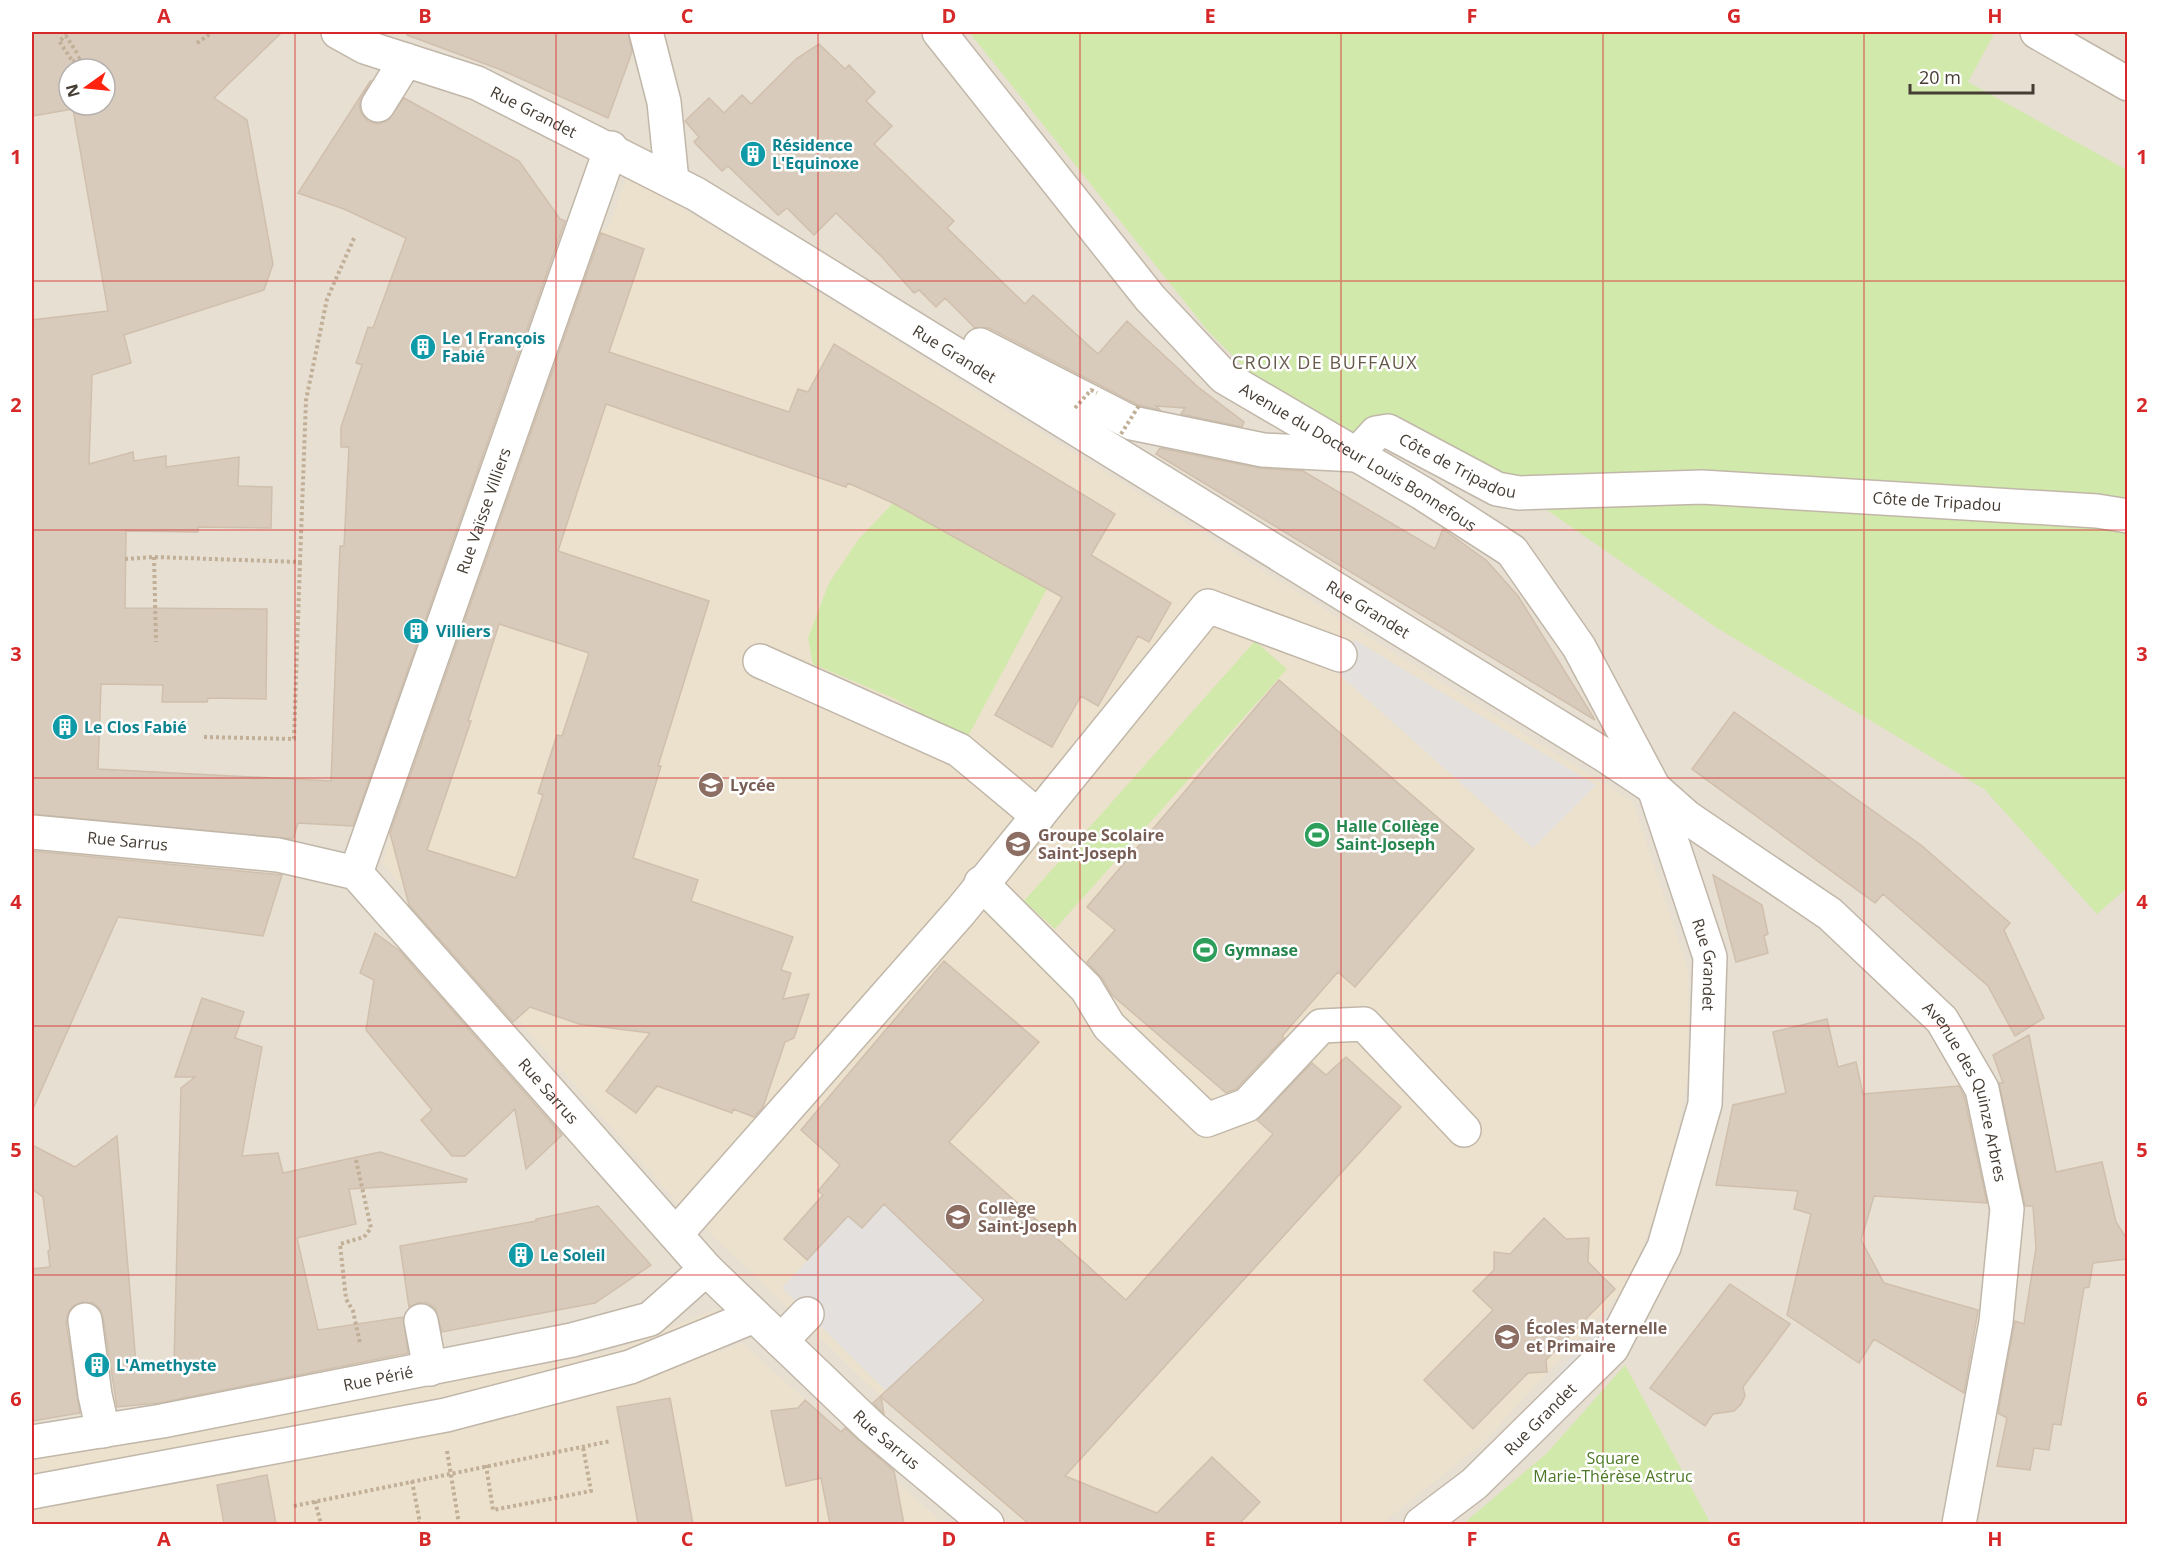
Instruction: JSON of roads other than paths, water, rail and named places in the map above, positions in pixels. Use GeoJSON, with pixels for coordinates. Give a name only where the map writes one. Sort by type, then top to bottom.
{"type":"FeatureCollection","features":[{"type":"Feature","properties":{"kind":"street","name":"Rue Grandet"},"geometry":{"type":"LineString","coordinates":[[338,32],[365,47],[477,83],[672,181],[1606,756],[1654,788],[1710,957],[1705,1104],[1664,1247],[1612,1348],[1474,1485],[1421,1524]]}},
{"type":"Feature","properties":{"kind":"street"},"geometry":{"type":"LineString","coordinates":[[645,32],[664,102],[672,181]]}},
{"type":"Feature","properties":{"kind":"street","name":"Avenue du Docteur Louis Bonnefous"},"geometry":{"type":"LineString","coordinates":[[939,32],[1150,298],[1224,377],[1422,493],[1512,551],[1579,647],[1654,788]]}},
{"type":"Feature","properties":{"kind":"street"},"geometry":{"type":"LineString","coordinates":[[2037,32],[2127,84]]}},
{"type":"Feature","properties":{"kind":"street"},"geometry":{"type":"LineString","coordinates":[[378,105],[406,60]]}},
{"type":"Feature","properties":{"kind":"street","name":"Rue Vaïsse Villiers"},"geometry":{"type":"LineString","coordinates":[[356,873],[610,148]]}},
{"type":"Feature","properties":{"kind":"street"},"geometry":{"type":"LineString","coordinates":[[834,280],[914,306],[1016,365],[1132,423],[1263,450],[1356,455]]}},
{"type":"Feature","properties":{"kind":"street","name":"Côte de Tripadou"},"geometry":{"type":"LineString","coordinates":[[1356,455],[1376,433],[1388,430],[1497,489],[1519,493],[1702,487],[2097,511],[2127,516]]}},
{"type":"Feature","properties":{"kind":"street"},"geometry":{"type":"LineString","coordinates":[[676,1234],[952,921],[1208,606],[1340,655]]}},
{"type":"Feature","properties":{"kind":"street"},"geometry":{"type":"LineString","coordinates":[[760,661],[959,750],[1038,816]]}},
{"type":"Feature","properties":{"kind":"street"},"geometry":{"type":"LineString","coordinates":[[1606,756],[1616,745],[1622,728]]}},
{"type":"Feature","properties":{"kind":"street","name":"Avenue des Quinze Arbres"},"geometry":{"type":"LineString","coordinates":[[1654,788],[1688,818],[1830,914],[1942,1020],[1982,1089],[2007,1209],[1996,1322],[1959,1524]]}},
{"type":"Feature","properties":{"kind":"street","name":"Rue Sarrus"},"geometry":{"type":"LineString","coordinates":[[32,832],[278,855],[356,873],[706,1269],[870,1427],[987,1524]]}},
{"type":"Feature","properties":{"kind":"street"},"geometry":{"type":"LineString","coordinates":[[981,883],[1086,988],[1109,1026],[1207,1120],[1247,1106],[1321,1026],[1364,1024],[1464,1130]]}},
{"type":"Feature","properties":{"kind":"street","name":"Rue Périé"},"geometry":{"type":"LineString","coordinates":[[32,1442],[103,1431],[572,1340],[650,1318],[706,1269]]}},
{"type":"Feature","properties":{"kind":"street"},"geometry":{"type":"LineString","coordinates":[[781,1341],[807,1314]]}},
{"type":"Feature","properties":{"kind":"street"},"geometry":{"type":"LineString","coordinates":[[32,1492],[446,1415],[630,1367],[754,1316]]}},
{"type":"Feature","properties":{"kind":"street"},"geometry":{"type":"LineString","coordinates":[[84,1320],[95,1395],[103,1431]]}},
{"type":"Feature","properties":{"kind":"street"},"geometry":{"type":"LineString","coordinates":[[421,1321],[430,1369]]}},
{"type":"Feature","properties":{"kind":"street"},"geometry":{"type":"LineString","coordinates":[[71,1378],[75,1399],[103,1431]]}},
{"type":"Feature","properties":{"kind":"place","name":"Résidence L'Equinoxe"},"geometry":{"type":"Point","coordinates":[753,154]}},
{"type":"Feature","properties":{"kind":"place","name":"Le 1 François Fabié"},"geometry":{"type":"Point","coordinates":[423,347]}},
{"type":"Feature","properties":{"kind":"place","name":"Villiers"},"geometry":{"type":"Point","coordinates":[416,631]}},
{"type":"Feature","properties":{"kind":"place","name":"Le Clos Fabié"},"geometry":{"type":"Point","coordinates":[65,727]}},
{"type":"Feature","properties":{"kind":"place","name":"Lycée"},"geometry":{"type":"Point","coordinates":[711,785]}},
{"type":"Feature","properties":{"kind":"place","name":"Halle Collège Saint-Joseph"},"geometry":{"type":"Point","coordinates":[1317,835]}},
{"type":"Feature","properties":{"kind":"place","name":"Groupe Scolaire Saint-Joseph"},"geometry":{"type":"Point","coordinates":[1018,844]}},
{"type":"Feature","properties":{"kind":"place","name":"Gymnase"},"geometry":{"type":"Point","coordinates":[1205,950]}},
{"type":"Feature","properties":{"kind":"place","name":"Collège Saint-Joseph"},"geometry":{"type":"Point","coordinates":[958,1217]}},
{"type":"Feature","properties":{"kind":"place","name":"Le Soleil"},"geometry":{"type":"Point","coordinates":[521,1255]}},
{"type":"Feature","properties":{"kind":"place","name":"Écoles Maternelle et Primaire"},"geometry":{"type":"Point","coordinates":[1507,1337]}},
{"type":"Feature","properties":{"kind":"place","name":"L'Amethyste"},"geometry":{"type":"Point","coordinates":[97,1365]}},
{"type":"Feature","properties":{"kind":"district","name":"CROIX DE BUFFAUX"},"geometry":{"type":"Point","coordinates":[1325,362]}},
{"type":"Feature","properties":{"kind":"park label","name":"Square Marie-Thérèse Astruc"},"geometry":{"type":"Point","coordinates":[1613,1467]}}]}
